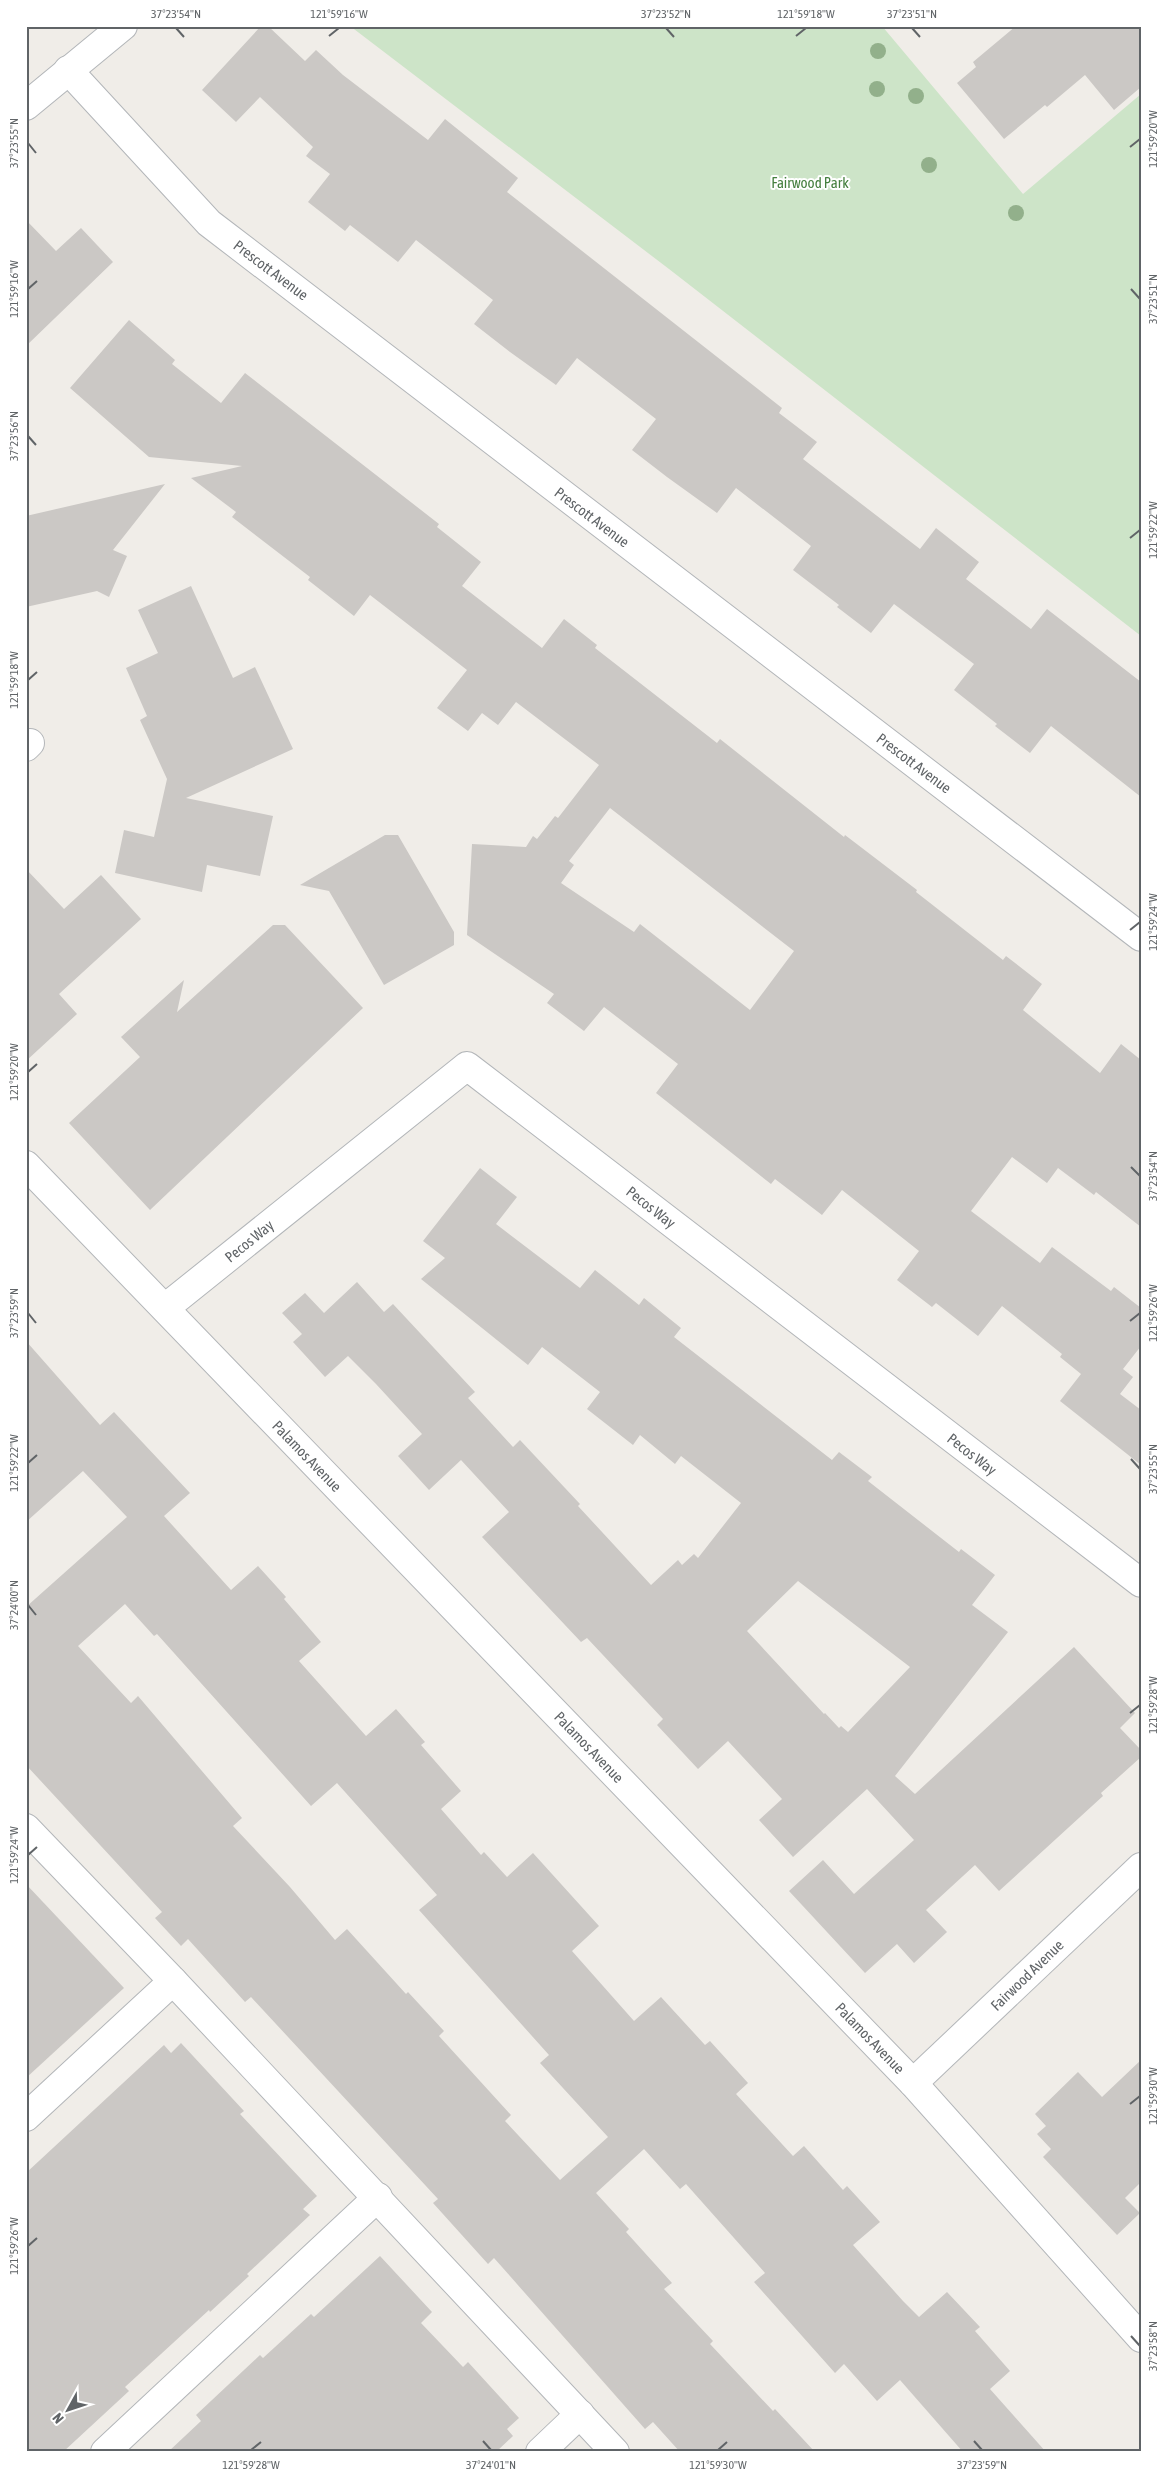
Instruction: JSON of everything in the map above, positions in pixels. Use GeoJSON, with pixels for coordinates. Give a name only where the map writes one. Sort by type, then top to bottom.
{"type":"FeatureCollection","features":[{"type":"Feature","properties":{"kind":"street"},"geometry":{"type":"LineString","coordinates":[[26,106],[123,26]]}},
{"type":"Feature","properties":{"kind":"street","name":"Prescott Avenue"},"geometry":{"type":"LineString","coordinates":[[68,70],[209,223],[1141,937]]}},
{"type":"Feature","properties":{"kind":"street","name":"Pecos Way"},"geometry":{"type":"LineString","coordinates":[[165,1308],[468,1066],[1141,1583]]}},
{"type":"Feature","properties":{"kind":"street","name":"Palamos Avenue"},"geometry":{"type":"LineString","coordinates":[[26,1166],[914,2083],[1141,2338]]}},
{"type":"Feature","properties":{"kind":"street"},"geometry":{"type":"LineString","coordinates":[[26,1828],[173,1980],[615,2452]]}},
{"type":"Feature","properties":{"kind":"street","name":"Fairwood Avenue"},"geometry":{"type":"LineString","coordinates":[[914,2083],[1141,1867]]}},
{"type":"Feature","properties":{"kind":"street"},"geometry":{"type":"LineString","coordinates":[[26,2117],[173,1980]]}},
{"type":"Feature","properties":{"kind":"street"},"geometry":{"type":"LineString","coordinates":[[105,2452],[378,2198]]}},
{"type":"Feature","properties":{"kind":"street"},"geometry":{"type":"LineString","coordinates":[[540,2452],[580,2414]]}},
{"type":"Feature","properties":{"kind":"green space","name":"Fairwood Park"},"geometry":{"type":"Polygon","coordinates":[[[350,26],[882,26],[1023,194],[1141,94],[1141,636],[669,269],[350,26]]]}},
{"type":"Feature","properties":{"kind":"building"},"geometry":{"type":"Polygon","coordinates":[[[261,26],[268,26],[305,61],[316,50],[343,75],[428,140],[445,119],[518,178],[507,192],[782,408],[779,413],[817,442],[803,459],[920,549],[936,528],[979,562],[966,579],[1031,629],[1047,609],[1141,682],[1141,797],[1051,726],[1030,753],[995,726],[997,724],[954,690],[974,664],[894,604],[871,633],[837,607],[839,605],[793,570],[811,546],[736,488],[717,513],[667,477],[632,450],[656,419],[577,358],[556,385],[510,352],[474,324],[493,300],[416,240],[398,262],[350,225],[345,231],[308,202],[330,174],[306,156],[313,147],[260,97],[236,122],[202,90],[261,26]]]}},
{"type":"Feature","properties":{"kind":"building"},"geometry":{"type":"Polygon","coordinates":[[[1016,26],[1141,26],[1141,87],[1114,110],[1085,75],[1047,107],[1045,105],[1004,139],[957,83],[976,67],[973,62],[1016,26]]]}},
{"type":"Feature","properties":{"kind":"building"},"geometry":{"type":"Polygon","coordinates":[[[26,220],[56,251],[81,228],[113,262],[26,346],[26,220]]]}},
{"type":"Feature","properties":{"kind":"building"},"geometry":{"type":"Polygon","coordinates":[[[129,320],[175,360],[172,364],[221,403],[245,373],[439,524],[437,527],[481,562],[462,586],[542,648],[564,619],[597,645],[595,648],[717,743],[720,739],[844,837],[845,835],[917,890],[916,892],[1003,960],[1006,956],[1042,984],[1023,1010],[1100,1073],[1121,1044],[1141,1060],[1141,1227],[1096,1192],[1094,1195],[1058,1168],[1047,1183],[1012,1157],[971,1211],[1040,1263],[1052,1247],[1111,1291],[1114,1287],[1141,1308],[1141,1346],[1123,1369],[1133,1377],[1120,1394],[1141,1410],[1141,1465],[1060,1401],[1081,1374],[1060,1357],[1062,1354],[1002,1306],[978,1336],[936,1303],[932,1307],[897,1280],[919,1251],[842,1190],[822,1215],[775,1179],[771,1184],[656,1093],[678,1064],[604,1007],[584,1031],[547,1003],[554,994],[467,935],[472,844],[526,847],[533,836],[537,839],[555,816],[558,818],[599,765],[516,702],[498,725],[482,713],[468,731],[437,708],[467,670],[370,595],[354,616],[308,580],[310,577],[232,517],[236,512],[191,478],[242,466],[149,457],[70,388],[129,320]],[[610,808],[569,861],[574,865],[561,883],[634,932],[640,924],[750,1010],[794,951],[610,808]]]}},
{"type":"Feature","properties":{"kind":"building"},"geometry":{"type":"Polygon","coordinates":[[[165,484],[113,550],[127,556],[109,597],[97,591],[26,607],[26,516],[165,484]]]}},
{"type":"Feature","properties":{"kind":"building"},"geometry":{"type":"Polygon","coordinates":[[[191,586],[233,678],[255,667],[293,749],[186,798],[273,816],[260,876],[207,865],[202,892],[115,873],[124,830],[154,837],[167,779],[140,720],[147,716],[126,668],[158,653],[138,610],[191,586]]]}},
{"type":"Feature","properties":{"kind":"building"},"geometry":{"type":"Polygon","coordinates":[[[385,835],[398,835],[454,932],[454,945],[384,985],[329,891],[300,885],[385,835]]]}},
{"type":"Feature","properties":{"kind":"building"},"geometry":{"type":"Polygon","coordinates":[[[26,869],[64,909],[101,875],[141,919],[59,994],[77,1014],[26,1061],[26,869]]]}},
{"type":"Feature","properties":{"kind":"building"},"geometry":{"type":"Polygon","coordinates":[[[273,925],[285,925],[363,1008],[150,1210],[69,1123],[140,1057],[121,1037],[184,980],[177,1012],[273,925]]]}},
{"type":"Feature","properties":{"kind":"building"},"geometry":{"type":"Polygon","coordinates":[[[480,1168],[517,1197],[496,1224],[580,1288],[595,1270],[639,1305],[644,1298],[681,1328],[674,1337],[832,1460],[839,1452],[872,1477],[868,1481],[959,1552],[961,1549],[995,1575],[972,1605],[1008,1632],[895,1776],[915,1794],[1074,1647],[1135,1713],[1120,1728],[1141,1750],[1141,1757],[1101,1793],[1103,1796],[999,1891],[975,1865],[926,1910],[947,1932],[914,1963],[897,1944],[865,1973],[789,1891],[823,1860],[854,1894],[914,1840],[867,1789],[793,1857],[759,1820],[782,1799],[728,1741],[698,1769],[657,1725],[663,1719],[587,1638],[581,1642],[482,1537],[509,1512],[461,1460],[429,1490],[398,1456],[422,1434],[348,1356],[325,1377],[293,1342],[302,1334],[282,1313],[305,1293],[324,1313],[357,1282],[384,1312],[393,1304],[475,1392],[468,1398],[513,1447],[520,1440],[580,1504],[578,1506],[651,1585],[678,1560],[682,1565],[694,1554],[698,1558],[741,1503],[681,1456],[675,1464],[640,1435],[633,1445],[587,1409],[600,1392],[542,1347],[528,1365],[421,1279],[445,1258],[423,1241],[480,1168]],[[798,1581],[747,1631],[824,1714],[839,1728],[841,1726],[848,1732],[910,1667],[798,1581]]]}},
{"type":"Feature","properties":{"kind":"building"},"geometry":{"type":"Polygon","coordinates":[[[26,1341],[100,1425],[114,1412],[190,1493],[164,1516],[231,1590],[258,1566],[286,1597],[284,1599],[321,1642],[299,1661],[366,1736],[396,1709],[425,1742],[421,1745],[461,1791],[441,1809],[481,1855],[484,1852],[507,1877],[533,1853],[599,1926],[572,1951],[634,2021],[661,1997],[705,2045],[710,2041],[748,2083],[736,2094],[793,2156],[804,2146],[843,2190],[847,2186],[880,2222],[853,2245],[903,2301],[919,2317],[947,2292],[980,2327],[975,2331],[1010,2371],[990,2389],[1046,2452],[963,2452],[900,2380],[877,2401],[844,2364],[835,2373],[754,2282],[765,2273],[686,2184],[680,2189],[644,2149],[596,2193],[629,2229],[626,2232],[672,2283],[664,2289],[713,2341],[710,2344],[773,2411],[775,2409],[815,2452],[680,2452],[653,2422],[645,2429],[494,2258],[488,2264],[433,2203],[438,2199],[251,1997],[245,2002],[188,1939],[181,1946],[155,1918],[162,1912],[26,1765],[26,1607],[127,1517],[83,1471],[26,1522],[26,1341]],[[125,1604],[78,1646],[131,1703],[138,1696],[242,1818],[233,1826],[290,1887],[335,1940],[347,1929],[406,1994],[408,1992],[444,2031],[439,2036],[511,2115],[505,2121],[560,2180],[608,2137],[540,2063],[549,2055],[419,1910],[437,1895],[337,1783],[311,1806],[157,1634],[154,1636],[125,1604]]]}},
{"type":"Feature","properties":{"kind":"building"},"geometry":{"type":"Polygon","coordinates":[[[26,1884],[124,1988],[26,2078],[26,1884]]]}},
{"type":"Feature","properties":{"kind":"building"},"geometry":{"type":"Polygon","coordinates":[[[181,2043],[244,2111],[240,2114],[317,2196],[303,2209],[310,2215],[247,2274],[249,2276],[125,2387],[129,2391],[63,2452],[26,2452],[26,2173],[164,2045],[171,2053],[181,2043]]]}},
{"type":"Feature","properties":{"kind":"building"},"geometry":{"type":"Polygon","coordinates":[[[1141,2060],[1141,2182],[1125,2198],[1140,2213],[1117,2235],[1043,2157],[1051,2149],[1037,2134],[1046,2126],[1035,2114],[1078,2072],[1102,2097],[1141,2060]]]}},
{"type":"Feature","properties":{"kind":"building"},"geometry":{"type":"Polygon","coordinates":[[[380,2256],[432,2312],[421,2323],[463,2367],[468,2362],[519,2418],[507,2429],[513,2436],[496,2452],[168,2452],[201,2421],[196,2415],[260,2355],[263,2358],[311,2314],[314,2317],[380,2256]]]}}]}
